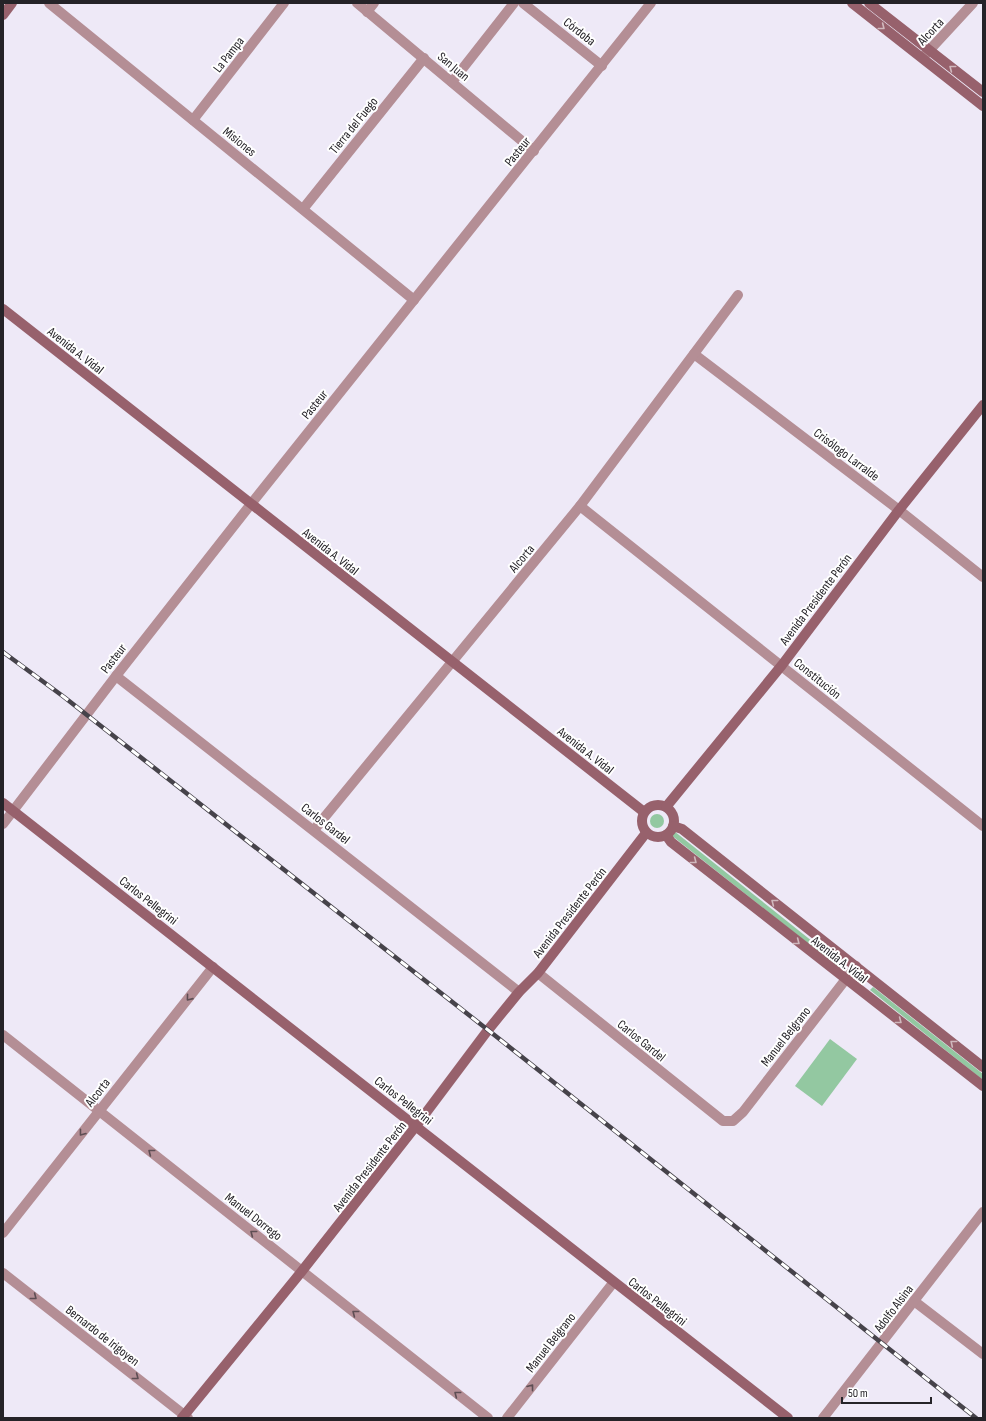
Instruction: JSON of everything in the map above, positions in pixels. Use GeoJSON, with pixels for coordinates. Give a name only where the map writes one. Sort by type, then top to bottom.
{"type":"FeatureCollection","features":[{"type":"Feature","properties":{"kind":"main road"},"geometry":{"type":"LineString","coordinates":[[3,15],[12,3]]}},
{"type":"Feature","properties":{"kind":"main road"},"geometry":{"type":"LineString","coordinates":[[852,3],[983,106]]}},
{"type":"Feature","properties":{"kind":"main road"},"geometry":{"type":"LineString","coordinates":[[869,3],[983,92]]}},
{"type":"Feature","properties":{"kind":"main road","name":"Avenida A. Vidal"},"geometry":{"type":"LineString","coordinates":[[3,309],[644,812]]}},
{"type":"Feature","properties":{"kind":"main road","name":"Avenida Presidente Perón"},"geometry":{"type":"LineString","coordinates":[[666,807],[782,665],[899,510],[983,405]]}},
{"type":"Feature","properties":{"kind":"main road","name":"Carlos Pellegrini"},"geometry":{"type":"LineString","coordinates":[[3,803],[416,1126],[613,1283],[788,1418]]}},
{"type":"Feature","properties":{"kind":"main road"},"geometry":{"type":"LineString","coordinates":[[654,805],[666,807],[673,815],[673,826],[666,835],[654,837],[646,833],[641,823],[644,812],[654,805]]}},
{"type":"Feature","properties":{"kind":"main road","name":"Avenida A. Vidal"},"geometry":{"type":"LineString","coordinates":[[673,826],[682,830],[856,966],[983,1068]]}},
{"type":"Feature","properties":{"kind":"main road","name":"Avenida Presidente Perón"},"geometry":{"type":"LineString","coordinates":[[185,1417],[416,1126],[488,1030],[519,992],[538,973],[646,833]]}},
{"type":"Feature","properties":{"kind":"main road","name":"Avenida A. Vidal"},"geometry":{"type":"LineString","coordinates":[[666,835],[671,842],[845,980],[983,1086]]}},
{"type":"Feature","properties":{"kind":"street","name":"Misiones"},"geometry":{"type":"LineString","coordinates":[[48,3],[414,300]]}},
{"type":"Feature","properties":{"kind":"street","name":"La Pampa"},"geometry":{"type":"LineString","coordinates":[[193,120],[284,3]]}},
{"type":"Feature","properties":{"kind":"street","name":"San Juan"},"geometry":{"type":"LineString","coordinates":[[357,3],[534,150]]}},
{"type":"Feature","properties":{"kind":"street"},"geometry":{"type":"LineString","coordinates":[[367,12],[374,3]]}},
{"type":"Feature","properties":{"kind":"street"},"geometry":{"type":"LineString","coordinates":[[452,82],[514,3]]}},
{"type":"Feature","properties":{"kind":"street","name":"Córdoba"},"geometry":{"type":"LineString","coordinates":[[523,3],[602,66]]}},
{"type":"Feature","properties":{"kind":"street","name":"Pasteur"},"geometry":{"type":"LineString","coordinates":[[3,824],[116,676],[251,504],[651,3]]}},
{"type":"Feature","properties":{"kind":"street","name":"Alcorta"},"geometry":{"type":"LineString","coordinates":[[922,58],[928,49],[972,3]]}},
{"type":"Feature","properties":{"kind":"street","name":"Tierra del Fuego"},"geometry":{"type":"LineString","coordinates":[[303,209],[424,58]]}},
{"type":"Feature","properties":{"kind":"street","name":"Alcorta"},"geometry":{"type":"LineString","coordinates":[[314,830],[580,506],[738,296]]}},
{"type":"Feature","properties":{"kind":"street","name":"Crisólogo Larralde"},"geometry":{"type":"LineString","coordinates":[[694,354],[983,576]]}},
{"type":"Feature","properties":{"kind":"street","name":"Constitución"},"geometry":{"type":"LineString","coordinates":[[580,506],[981,821]]}},
{"type":"Feature","properties":{"kind":"street","name":"Carlos Gardel"},"geometry":{"type":"LineString","coordinates":[[116,676],[519,992]]}},
{"type":"Feature","properties":{"kind":"street","name":"Manuel Belgrano"},"geometry":{"type":"LineString","coordinates":[[733,1121],[743,1112],[856,966]]}},
{"type":"Feature","properties":{"kind":"street","name":"Alcorta"},"geometry":{"type":"LineString","coordinates":[[3,1233],[213,967]]}},
{"type":"Feature","properties":{"kind":"street","name":"Carlos Gardel"},"geometry":{"type":"LineString","coordinates":[[538,973],[723,1121],[733,1121]]}},
{"type":"Feature","properties":{"kind":"street","name":"Manuel Dorrego"},"geometry":{"type":"LineString","coordinates":[[3,1035],[488,1418]]}},
{"type":"Feature","properties":{"kind":"street","name":"Adolfo Alsina"},"geometry":{"type":"LineString","coordinates":[[823,1418],[983,1212]]}},
{"type":"Feature","properties":{"kind":"street","name":"Bernardo de Irigoyen"},"geometry":{"type":"LineString","coordinates":[[3,1273],[185,1417]]}},
{"type":"Feature","properties":{"kind":"street","name":"Manuel Belgrano"},"geometry":{"type":"LineString","coordinates":[[507,1418],[613,1283]]}},
{"type":"Feature","properties":{"kind":"street"},"geometry":{"type":"LineString","coordinates":[[914,1301],[983,1354]]}},
{"type":"Feature","properties":{"kind":"green space"},"geometry":{"type":"Polygon","coordinates":[[[657,814],[662,816],[664,821],[662,826],[657,828],[652,826],[650,821],[652,816],[657,814]]]}},
{"type":"Feature","properties":{"kind":"green space"},"geometry":{"type":"Polygon","coordinates":[[[674,831],[842,965],[839,968],[671,835],[674,831]]]}},
{"type":"Feature","properties":{"kind":"green space"},"geometry":{"type":"Polygon","coordinates":[[[873,987],[983,1074],[983,1080],[870,990],[873,987]]]}},
{"type":"Feature","properties":{"kind":"green space"},"geometry":{"type":"Polygon","coordinates":[[[830,1039],[857,1059],[822,1106],[795,1086],[830,1039]]]}},
{"type":"Feature","properties":{"kind":"railway"},"geometry":{"type":"LineString","coordinates":[[3,652],[64,697],[488,1030],[976,1418]]}}]}
